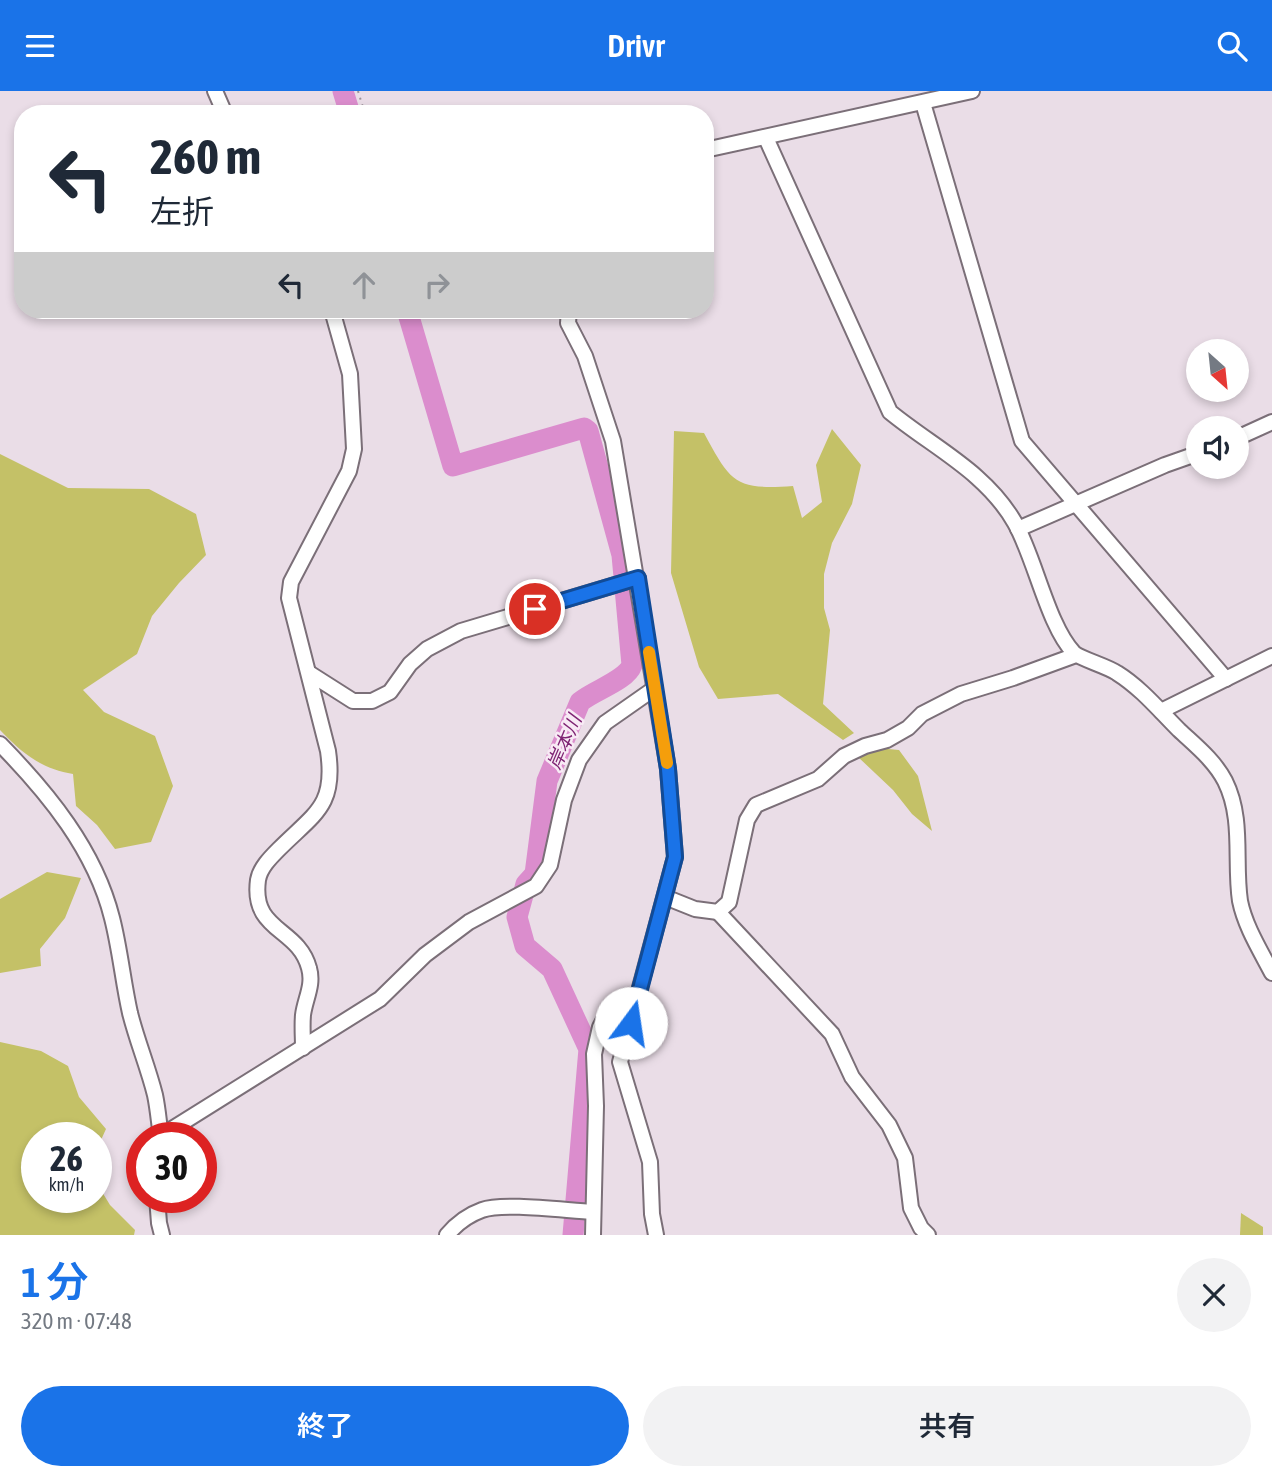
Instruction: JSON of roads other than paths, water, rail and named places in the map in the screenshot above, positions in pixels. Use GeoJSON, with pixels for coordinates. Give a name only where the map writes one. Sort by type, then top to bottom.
{"type":"FeatureCollection","features":[{"type":"Feature","properties":{"kind":"street"},"geometry":{"type":"LineString","coordinates":[[714,148],[972,91]]}},
{"type":"Feature","properties":{"kind":"street"},"geometry":{"type":"LineString","coordinates":[[932,98],[1022,441],[1226,679]]}},
{"type":"Feature","properties":{"kind":"street"},"geometry":{"type":"LineString","coordinates":[[766,138],[890,412],[913,431],[961,462],[995,493],[1018,529],[1060,632],[1076,655],[1115,671],[1140,689],[1212,761],[1225,782],[1233,804],[1239,839],[1239,893],[1244,917],[1272,973]]}},
{"type":"Feature","properties":{"kind":"street"},"geometry":{"type":"LineString","coordinates":[[303,1048],[303,1014],[311,986],[310,970],[305,955],[297,944],[266,919],[257,899],[259,877],[268,859],[321,807],[328,795],[331,775],[328,751],[289,598],[291,582],[349,471],[354,449],[350,374],[335,319]]}},
{"type":"Feature","properties":{"kind":"street"},"geometry":{"type":"LineString","coordinates":[[568,319],[585,356],[613,441],[668,769],[675,857],[620,1062],[650,1162],[652,1214],[656,1235]]}},
{"type":"Feature","properties":{"kind":"street"},"geometry":{"type":"LineString","coordinates":[[1249,433],[1272,422]]}},
{"type":"Feature","properties":{"kind":"street"},"geometry":{"type":"LineString","coordinates":[[1018,529],[1186,458]]}},
{"type":"Feature","properties":{"kind":"street"},"geometry":{"type":"LineString","coordinates":[[309,673],[353,701],[372,701],[390,692],[410,664],[427,649],[461,631],[638,578]]}},
{"type":"Feature","properties":{"kind":"street"},"geometry":{"type":"LineString","coordinates":[[718,912],[729,902],[747,820],[756,806],[818,779],[844,756],[887,740],[908,728],[922,713],[961,694],[1076,655]]}},
{"type":"Feature","properties":{"kind":"street"},"geometry":{"type":"LineString","coordinates":[[1161,711],[1272,656]]}},
{"type":"Feature","properties":{"kind":"street"},"geometry":{"type":"LineString","coordinates":[[185,1122],[380,999],[425,955],[469,922],[536,886],[550,865],[564,800],[579,760],[605,723],[655,688]]}},
{"type":"Feature","properties":{"kind":"street"},"geometry":{"type":"LineString","coordinates":[[0,744],[37,782],[74,832],[102,888],[112,918],[123,982],[139,1048],[155,1096],[159,1122]]}},
{"type":"Feature","properties":{"kind":"street"},"geometry":{"type":"LineString","coordinates":[[665,897],[695,909],[718,912],[832,1034],[852,1077],[889,1125],[905,1158],[911,1208],[921,1228],[928,1235]]}},
{"type":"Feature","properties":{"kind":"street"},"geometry":{"type":"LineString","coordinates":[[593,1235],[596,1106],[594,1054],[600,1027],[606,1016],[618,1008],[636,1004]]}},
{"type":"Feature","properties":{"kind":"street"},"geometry":{"type":"LineString","coordinates":[[447,1235],[458,1222],[484,1209],[513,1207],[593,1212]]}},
{"type":"Feature","properties":{"kind":"street"},"geometry":{"type":"LineString","coordinates":[[158,1213],[162,1235]]}},
{"type":"Feature","properties":{"kind":"waterway","name":"岸本川"},"geometry":{"type":"LineString","coordinates":[[343,91],[347,105]]}},
{"type":"Feature","properties":{"kind":"waterway","name":"岸本川"},"geometry":{"type":"LineString","coordinates":[[410,319],[453,466],[584,428],[588,431],[622,555],[632,665],[617,681],[580,702],[547,781],[535,874],[526,884],[517,917],[525,946],[552,969],[589,1049],[573,1235]]}}]}
